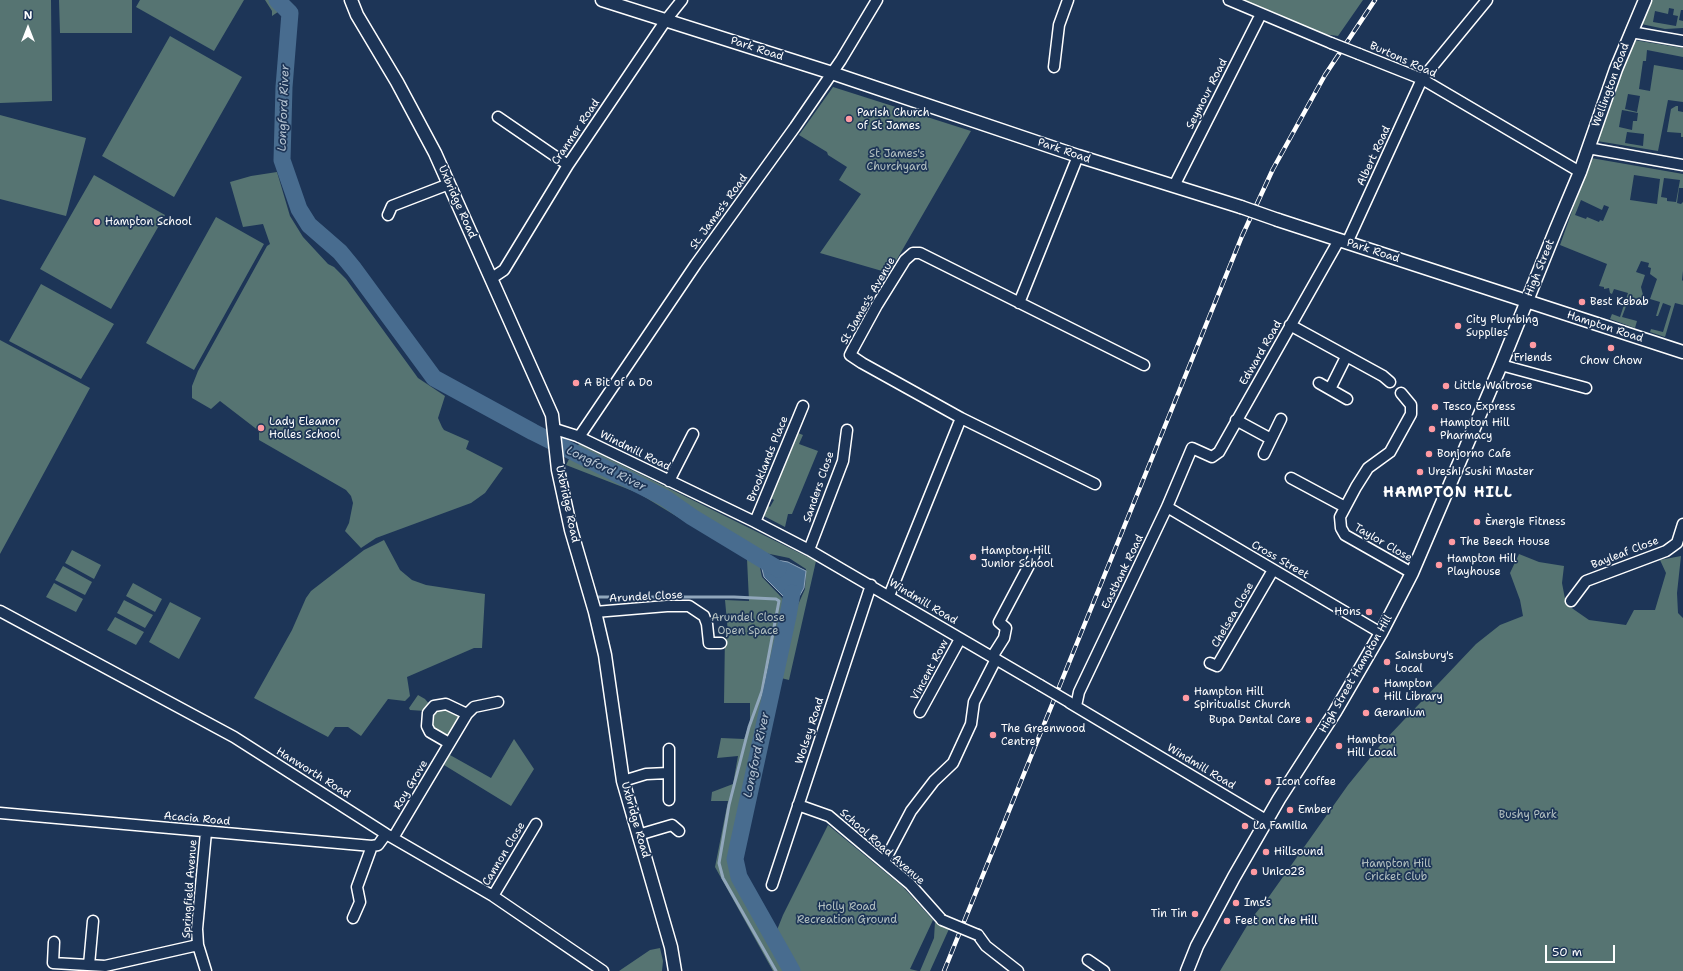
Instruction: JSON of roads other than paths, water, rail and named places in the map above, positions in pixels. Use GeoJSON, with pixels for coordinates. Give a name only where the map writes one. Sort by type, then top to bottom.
{"type":"FeatureCollection","features":[{"type":"Feature","properties":{"kind":"main road","name":"Uxbridge Road"},"geometry":{"type":"LineString","coordinates":[[351,0],[357,15],[423,130],[492,278],[552,415],[557,459],[571,530],[595,612],[605,655],[623,781],[672,947],[675,971]]}},
{"type":"Feature","properties":{"kind":"main road","name":"Park Road"},"geometry":{"type":"LineString","coordinates":[[602,0],[832,73],[1078,156],[1241,207],[1526,302]]}},
{"type":"Feature","properties":{"kind":"main road","name":"Wellington Road"},"geometry":{"type":"LineString","coordinates":[[1580,172],[1631,32],[1645,0]]}},
{"type":"Feature","properties":{"kind":"main road","name":"High Street"},"geometry":{"type":"LineString","coordinates":[[1501,365],[1580,172]]}},
{"type":"Feature","properties":{"kind":"main road","name":"Hampton Road"},"geometry":{"type":"LineString","coordinates":[[1526,302],[1683,352]]}},
{"type":"Feature","properties":{"kind":"main road","name":"High Street Hampton Hill"},"geometry":{"type":"LineString","coordinates":[[1187,971],[1197,946],[1266,820],[1335,712],[1381,633],[1412,572],[1501,365]]}},
{"type":"Feature","properties":{"kind":"street","name":"Cranmer Road"},"geometry":{"type":"LineString","coordinates":[[492,278],[504,270],[568,165],[666,20],[682,0]]}},
{"type":"Feature","properties":{"kind":"street","name":"St. James's Road"},"geometry":{"type":"LineString","coordinates":[[580,437],[696,264],[832,73],[877,0]]}},
{"type":"Feature","properties":{"kind":"street"},"geometry":{"type":"LineString","coordinates":[[1054,67],[1059,25],[1068,0]]}},
{"type":"Feature","properties":{"kind":"street","name":"Burtons Road"},"geometry":{"type":"LineString","coordinates":[[1229,0],[1422,79],[1580,172]]}},
{"type":"Feature","properties":{"kind":"street","name":"Albert Road"},"geometry":{"type":"LineString","coordinates":[[1343,241],[1422,79],[1487,0]]}},
{"type":"Feature","properties":{"kind":"street","name":"Seymour Road"},"geometry":{"type":"LineString","coordinates":[[1174,186],[1261,14]]}},
{"type":"Feature","properties":{"kind":"street"},"geometry":{"type":"LineString","coordinates":[[1631,32],[1683,41]]}},
{"type":"Feature","properties":{"kind":"street"},"geometry":{"type":"LineString","coordinates":[[498,117],[568,165]]}},
{"type":"Feature","properties":{"kind":"street"},"geometry":{"type":"LineString","coordinates":[[1588,148],[1683,165]]}},
{"type":"Feature","properties":{"kind":"street"},"geometry":{"type":"LineString","coordinates":[[1018,303],[1078,156]]}},
{"type":"Feature","properties":{"kind":"street"},"geometry":{"type":"LineString","coordinates":[[388,215],[392,206],[449,184]]}},
{"type":"Feature","properties":{"kind":"street","name":"Edward Road"},"geometry":{"type":"LineString","coordinates":[[1192,448],[1212,456],[1219,452],[1290,325],[1343,241]]}},
{"type":"Feature","properties":{"kind":"street","name":"St James's Avenue"},"geometry":{"type":"LineString","coordinates":[[1095,484],[961,418],[850,355],[901,266],[913,253],[920,253],[1144,365]]}},
{"type":"Feature","properties":{"kind":"street"},"geometry":{"type":"LineString","coordinates":[[1290,325],[1383,376],[1390,382]]}},
{"type":"Feature","properties":{"kind":"street"},"geometry":{"type":"LineString","coordinates":[[1330,389],[1346,357]]}},
{"type":"Feature","properties":{"kind":"street"},"geometry":{"type":"LineString","coordinates":[[1501,365],[1586,388]]}},
{"type":"Feature","properties":{"kind":"street"},"geometry":{"type":"LineString","coordinates":[[1319,383],[1347,399]]}},
{"type":"Feature","properties":{"kind":"street","name":"Taylor Close"},"geometry":{"type":"LineString","coordinates":[[1401,393],[1411,405],[1412,414],[1390,452],[1368,468],[1340,517],[1341,528],[1345,535],[1412,572]]}},
{"type":"Feature","properties":{"kind":"street","name":"Brooklands Place"},"geometry":{"type":"LineString","coordinates":[[755,522],[803,406]]}},
{"type":"Feature","properties":{"kind":"street"},"geometry":{"type":"LineString","coordinates":[[889,596],[961,418]]}},
{"type":"Feature","properties":{"kind":"street"},"geometry":{"type":"LineString","coordinates":[[1264,454],[1281,419]]}},
{"type":"Feature","properties":{"kind":"street"},"geometry":{"type":"LineString","coordinates":[[1236,420],[1271,439]]}},
{"type":"Feature","properties":{"kind":"street","name":"Windmill Road"},"geometry":{"type":"LineString","coordinates":[[555,432],[562,430],[580,437],[755,522],[809,550],[871,585],[1266,820]]}},
{"type":"Feature","properties":{"kind":"street","name":"Sanders Close"},"geometry":{"type":"LineString","coordinates":[[809,550],[843,461],[847,430]]}},
{"type":"Feature","properties":{"kind":"street"},"geometry":{"type":"LineString","coordinates":[[669,480],[693,434]]}},
{"type":"Feature","properties":{"kind":"street","name":"Eastbank Road"},"geometry":{"type":"LineString","coordinates":[[1072,704],[1167,507],[1192,448]]}},
{"type":"Feature","properties":{"kind":"street"},"geometry":{"type":"LineString","coordinates":[[1291,478],[1345,507]]}},
{"type":"Feature","properties":{"kind":"street","name":"Cross Street"},"geometry":{"type":"LineString","coordinates":[[1167,507],[1381,633]]}},
{"type":"Feature","properties":{"kind":"street","name":"Bayleaf Close"},"geometry":{"type":"LineString","coordinates":[[1571,601],[1586,581],[1666,550],[1677,543],[1683,524]]}},
{"type":"Feature","properties":{"kind":"street"},"geometry":{"type":"LineString","coordinates":[[884,862],[911,810],[934,781],[952,763],[971,724],[974,702],[1004,638],[1006,628],[999,622],[1034,556]]}},
{"type":"Feature","properties":{"kind":"street","name":"Chelsea Close"},"geometry":{"type":"LineString","coordinates":[[1210,663],[1217,666],[1273,570]]}},
{"type":"Feature","properties":{"kind":"street","name":"Wolsey Road"},"geometry":{"type":"LineString","coordinates":[[772,885],[871,585]]}},
{"type":"Feature","properties":{"kind":"street","name":"Arundel Close"},"geometry":{"type":"LineString","coordinates":[[595,612],[667,606],[690,606],[704,616],[709,643],[721,643]]}},
{"type":"Feature","properties":{"kind":"street","name":"Hanworth Road"},"geometry":{"type":"LineString","coordinates":[[0,611],[234,737],[389,836],[493,896],[603,971]]}},
{"type":"Feature","properties":{"kind":"street","name":"Vincent Row"},"geometry":{"type":"LineString","coordinates":[[920,712],[960,639]]}},
{"type":"Feature","properties":{"kind":"street","name":"Roy Grove"},"geometry":{"type":"LineString","coordinates":[[389,836],[467,714],[474,707],[498,702]]}},
{"type":"Feature","properties":{"kind":"street"},"geometry":{"type":"LineString","coordinates":[[449,743],[430,732],[427,726],[428,713],[434,706],[446,704],[467,714]]}},
{"type":"Feature","properties":{"kind":"street"},"geometry":{"type":"LineString","coordinates":[[669,749],[669,800]]}},
{"type":"Feature","properties":{"kind":"street"},"geometry":{"type":"LineString","coordinates":[[623,781],[646,774],[668,773]]}},
{"type":"Feature","properties":{"kind":"street","name":"School Road Avenue"},"geometry":{"type":"LineString","coordinates":[[798,805],[829,816],[910,884],[942,920],[978,935],[986,946],[1018,971]]}},
{"type":"Feature","properties":{"kind":"street","name":"Acacia Road"},"geometry":{"type":"LineString","coordinates":[[0,813],[372,846]]}},
{"type":"Feature","properties":{"kind":"street","name":"Cannon Close"},"geometry":{"type":"LineString","coordinates":[[493,896],[536,824]]}},
{"type":"Feature","properties":{"kind":"street"},"geometry":{"type":"LineString","coordinates":[[638,834],[674,824]]}},
{"type":"Feature","properties":{"kind":"street","name":"Springfield Avenue"},"geometry":{"type":"LineString","coordinates":[[206,832],[197,930],[198,945],[206,971]]}},
{"type":"Feature","properties":{"kind":"street"},"geometry":{"type":"LineString","coordinates":[[353,918],[360,902],[357,887],[372,846],[378,845],[389,836]]}},
{"type":"Feature","properties":{"kind":"street"},"geometry":{"type":"LineString","coordinates":[[89,965],[93,921]]}},
{"type":"Feature","properties":{"kind":"street"},"geometry":{"type":"LineString","coordinates":[[54,942],[53,963],[105,966],[198,945]]}},
{"type":"Feature","properties":{"kind":"street"},"geometry":{"type":"LineString","coordinates":[[1088,960],[1104,971]]}},
{"type":"Feature","properties":{"kind":"water"},"geometry":{"type":"Polygon","coordinates":[[[759,557],[788,562],[806,571],[804,588],[788,616],[786,599],[764,577],[759,557]]]}},
{"type":"Feature","properties":{"kind":"waterway","name":"Longford River"},"geometry":{"type":"LineString","coordinates":[[277,0],[290,13],[284,87],[282,160],[299,209],[309,225],[340,252],[354,269],[434,378],[533,432],[665,498],[692,517],[778,569]]}},
{"type":"Feature","properties":{"kind":"waterway","name":"Longford River"},"geometry":{"type":"LineString","coordinates":[[792,593],[735,859],[739,877],[792,971]]}},
{"type":"Feature","properties":{"kind":"waterway"},"geometry":{"type":"LineString","coordinates":[[596,597],[734,597],[776,599],[779,601],[762,691],[749,727],[729,805],[719,863],[723,878],[776,971]]}},
{"type":"Feature","properties":{"kind":"railway"},"geometry":{"type":"LineString","coordinates":[[944,971],[1242,236],[1273,169],[1325,75],[1375,0]]}},
{"type":"Feature","properties":{"kind":"place","name":"Parish Church of St James"},"geometry":{"type":"Point","coordinates":[849,119]}},
{"type":"Feature","properties":{"kind":"place","name":"Hampton School"},"geometry":{"type":"Point","coordinates":[97,222]}},
{"type":"Feature","properties":{"kind":"place","name":"Best Kebab"},"geometry":{"type":"Point","coordinates":[1582,302]}},
{"type":"Feature","properties":{"kind":"place","name":"City Plumbing Supplies"},"geometry":{"type":"Point","coordinates":[1458,326]}},
{"type":"Feature","properties":{"kind":"place","name":"Friends"},"geometry":{"type":"Point","coordinates":[1533,345]}},
{"type":"Feature","properties":{"kind":"place","name":"Chow Chow"},"geometry":{"type":"Point","coordinates":[1611,348]}},
{"type":"Feature","properties":{"kind":"place","name":"A Bit of a Do"},"geometry":{"type":"Point","coordinates":[576,383]}},
{"type":"Feature","properties":{"kind":"place","name":"Little Waitrose"},"geometry":{"type":"Point","coordinates":[1446,386]}},
{"type":"Feature","properties":{"kind":"place","name":"Tesco Express"},"geometry":{"type":"Point","coordinates":[1435,407]}},
{"type":"Feature","properties":{"kind":"place","name":"Lady Eleanor Holles School"},"geometry":{"type":"Point","coordinates":[261,428]}},
{"type":"Feature","properties":{"kind":"place","name":"Hampton Hill Pharmacy"},"geometry":{"type":"Point","coordinates":[1432,429]}},
{"type":"Feature","properties":{"kind":"place","name":"Bonjorno Cafe"},"geometry":{"type":"Point","coordinates":[1429,454]}},
{"type":"Feature","properties":{"kind":"place","name":"Ureshi Sushi Master"},"geometry":{"type":"Point","coordinates":[1420,472]}},
{"type":"Feature","properties":{"kind":"place","name":"Ènergie Fitness"},"geometry":{"type":"Point","coordinates":[1477,522]}},
{"type":"Feature","properties":{"kind":"place","name":"The Beech House"},"geometry":{"type":"Point","coordinates":[1452,542]}},
{"type":"Feature","properties":{"kind":"place","name":"Hampton Hill Junior School"},"geometry":{"type":"Point","coordinates":[973,557]}},
{"type":"Feature","properties":{"kind":"place","name":"Hampton Hill Playhouse"},"geometry":{"type":"Point","coordinates":[1439,565]}},
{"type":"Feature","properties":{"kind":"place","name":"Hons"},"geometry":{"type":"Point","coordinates":[1369,612]}},
{"type":"Feature","properties":{"kind":"place","name":"Sainsbury's Local"},"geometry":{"type":"Point","coordinates":[1387,662]}},
{"type":"Feature","properties":{"kind":"place","name":"Hampton Hill Library"},"geometry":{"type":"Point","coordinates":[1376,690]}},
{"type":"Feature","properties":{"kind":"place","name":"Hampton Hill Spiritualist Church"},"geometry":{"type":"Point","coordinates":[1186,698]}},
{"type":"Feature","properties":{"kind":"place","name":"Geranium"},"geometry":{"type":"Point","coordinates":[1366,713]}},
{"type":"Feature","properties":{"kind":"place","name":"Bupa Dental Care"},"geometry":{"type":"Point","coordinates":[1309,720]}},
{"type":"Feature","properties":{"kind":"place","name":"The Greenwood Centre"},"geometry":{"type":"Point","coordinates":[993,735]}},
{"type":"Feature","properties":{"kind":"place","name":"Hampton Hill Local"},"geometry":{"type":"Point","coordinates":[1339,746]}},
{"type":"Feature","properties":{"kind":"place","name":"Icon coffee"},"geometry":{"type":"Point","coordinates":[1268,782]}},
{"type":"Feature","properties":{"kind":"place","name":"Ember"},"geometry":{"type":"Point","coordinates":[1290,810]}},
{"type":"Feature","properties":{"kind":"place","name":"La Familia"},"geometry":{"type":"Point","coordinates":[1245,826]}},
{"type":"Feature","properties":{"kind":"place","name":"Hillsound"},"geometry":{"type":"Point","coordinates":[1266,852]}},
{"type":"Feature","properties":{"kind":"place","name":"Unico28"},"geometry":{"type":"Point","coordinates":[1254,872]}},
{"type":"Feature","properties":{"kind":"place","name":"Ims’s"},"geometry":{"type":"Point","coordinates":[1236,903]}},
{"type":"Feature","properties":{"kind":"place","name":"Tin Tin"},"geometry":{"type":"Point","coordinates":[1195,914]}},
{"type":"Feature","properties":{"kind":"place","name":"Feet on the Hill"},"geometry":{"type":"Point","coordinates":[1227,921]}},
{"type":"Feature","properties":{"kind":"district","name":"HAMPTON HILL"},"geometry":{"type":"Point","coordinates":[1448,493]}},
{"type":"Feature","properties":{"kind":"park label","name":"St James's Churchyard"},"geometry":{"type":"Point","coordinates":[897,160]}},
{"type":"Feature","properties":{"kind":"park label","name":"Arundel Close Open Space"},"geometry":{"type":"Point","coordinates":[748,624]}},
{"type":"Feature","properties":{"kind":"park label","name":"Bushy Park"},"geometry":{"type":"Point","coordinates":[1528,815]}},
{"type":"Feature","properties":{"kind":"park label","name":"Hampton Hill Cricket Club"},"geometry":{"type":"Point","coordinates":[1396,870]}},
{"type":"Feature","properties":{"kind":"park label","name":"Holly Road Recreation Ground"},"geometry":{"type":"Point","coordinates":[847,913]}}]}
